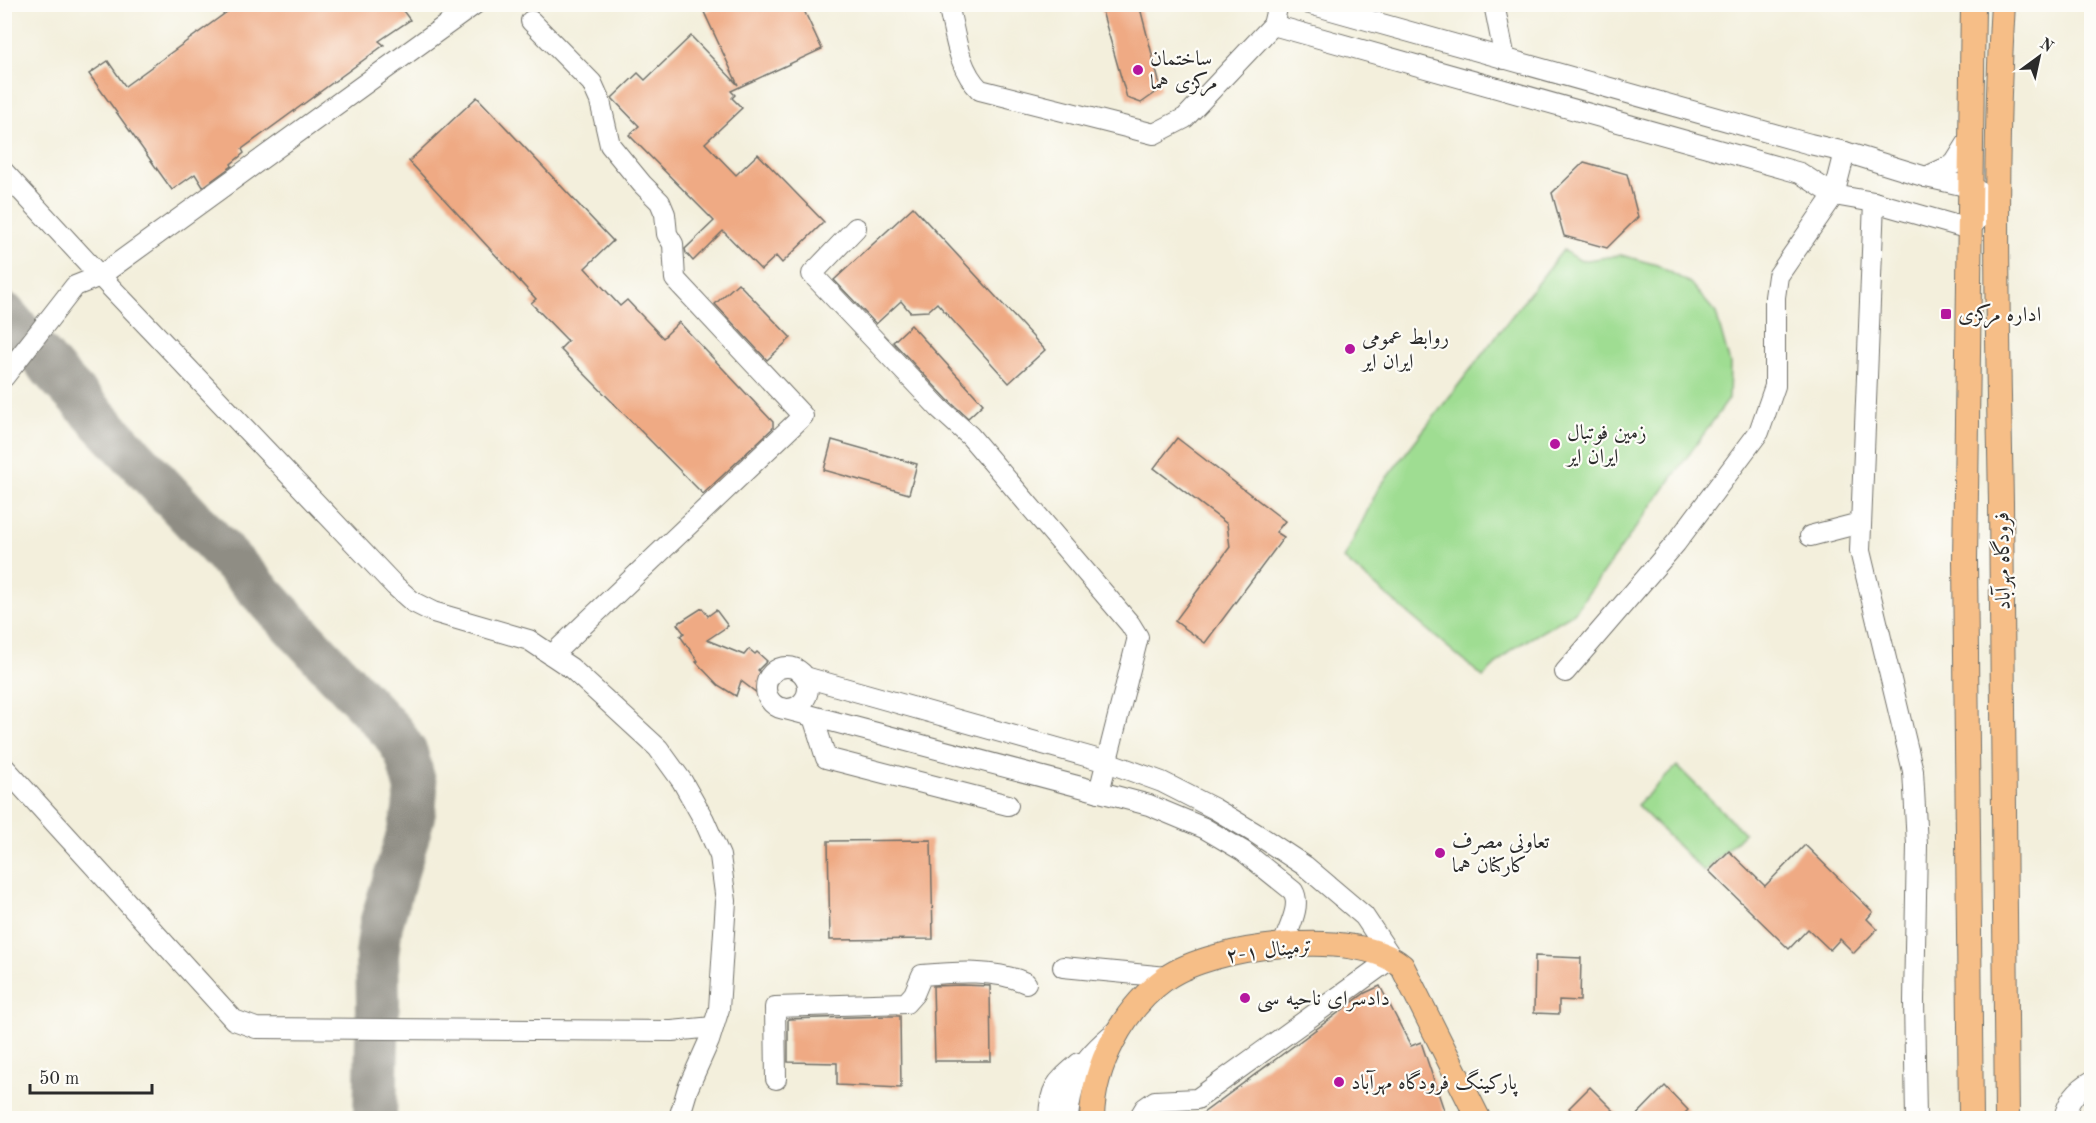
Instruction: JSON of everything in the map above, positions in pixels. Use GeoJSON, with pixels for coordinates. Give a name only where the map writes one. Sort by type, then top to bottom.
{"type":"FeatureCollection","features":[{"type":"Feature","properties":{"kind":"main road","name":"فرودگاه مهرآباد"},"geometry":{"type":"LineString","coordinates":[[1971,1119],[1965,561],[1973,4]]}},
{"type":"Feature","properties":{"kind":"main road","name":"فرودگاه مهرآباد"},"geometry":{"type":"LineString","coordinates":[[2003,4],[1996,200],[2005,760],[2007,1119]]}},
{"type":"Feature","properties":{"kind":"main road"},"geometry":{"type":"LineString","coordinates":[[1966,761],[2005,760]]}},
{"type":"Feature","properties":{"kind":"main road","name":"ترمینال ۱-۲"},"geometry":{"type":"LineString","coordinates":[[1092,1119],[1100,1071],[1113,1041],[1147,995],[1167,977],[1205,960],[1223,955],[1312,942],[1341,945],[1392,958]]}},
{"type":"Feature","properties":{"kind":"main road"},"geometry":{"type":"LineString","coordinates":[[1392,958],[1402,966],[1478,1119]]}},
{"type":"Feature","properties":{"kind":"main road"},"geometry":{"type":"LineString","coordinates":[[1971,1010],[1982,1119]]}},
{"type":"Feature","properties":{"kind":"street"},"geometry":{"type":"LineString","coordinates":[[4,377],[75,286],[100,276],[475,4]]}},
{"type":"Feature","properties":{"kind":"street"},"geometry":{"type":"LineString","coordinates":[[948,4],[964,68],[970,80],[980,90],[1154,134],[1185,118],[1273,25],[1278,4]]}},
{"type":"Feature","properties":{"kind":"street"},"geometry":{"type":"LineString","coordinates":[[1273,25],[1800,173],[1834,195],[1874,202],[1969,230],[1996,200],[1970,187],[1926,177],[1845,152],[1310,4]]}},
{"type":"Feature","properties":{"kind":"street"},"geometry":{"type":"LineString","coordinates":[[1494,4],[1505,59]]}},
{"type":"Feature","properties":{"kind":"street"},"geometry":{"type":"LineString","coordinates":[[531,21],[592,83],[600,101],[610,144],[642,184],[660,201],[665,214],[667,234],[673,244],[675,279],[803,416],[552,655]]}},
{"type":"Feature","properties":{"kind":"street"},"geometry":{"type":"LineString","coordinates":[[1926,177],[1954,164],[1971,137]]}},
{"type":"Feature","properties":{"kind":"street"},"geometry":{"type":"LineString","coordinates":[[1565,672],[1676,543],[1759,432],[1775,386],[1775,297],[1778,276],[1834,195],[1845,152]]}},
{"type":"Feature","properties":{"kind":"street"},"geometry":{"type":"LineString","coordinates":[[4,172],[387,578],[413,602],[433,612],[529,640],[552,655],[571,668],[658,748],[682,781],[704,820],[720,856],[726,901],[719,1010],[688,1088],[679,1119]]}},
{"type":"Feature","properties":{"kind":"street"},"geometry":{"type":"LineString","coordinates":[[1874,202],[1860,551],[1913,771],[1917,845],[1914,1012],[1916,1119]]}},
{"type":"Feature","properties":{"kind":"street"},"geometry":{"type":"LineString","coordinates":[[856,228],[812,274],[939,408],[970,436],[1130,624],[1138,637],[1099,792]]}},
{"type":"Feature","properties":{"kind":"street"},"geometry":{"type":"LineString","coordinates":[[1810,536],[1860,523]]}},
{"type":"Feature","properties":{"kind":"street"},"geometry":{"type":"LineString","coordinates":[[782,708],[790,709],[798,706],[807,693],[805,677],[799,670],[792,667],[776,669],[769,675],[766,691],[768,699],[774,705],[782,708],[813,717],[1149,805],[1204,828],[1243,851],[1293,891],[1297,897],[1296,905],[1283,945]]}},
{"type":"Feature","properties":{"kind":"street"},"geometry":{"type":"LineString","coordinates":[[805,677],[1107,762],[1162,782],[1215,809],[1305,866],[1364,916],[1392,958],[1197,1099],[1155,1101],[1145,1108],[1139,1119]]}},
{"type":"Feature","properties":{"kind":"street"},"geometry":{"type":"LineString","coordinates":[[813,717],[826,758],[1008,805]]}},
{"type":"Feature","properties":{"kind":"street"},"geometry":{"type":"LineString","coordinates":[[4,767],[234,1020],[256,1028],[672,1031],[713,1027]]}},
{"type":"Feature","properties":{"kind":"street"},"geometry":{"type":"LineString","coordinates":[[1063,967],[1167,977]]}},
{"type":"Feature","properties":{"kind":"street"},"geometry":{"type":"LineString","coordinates":[[776,1078],[775,1007],[906,1003],[914,994],[922,975],[954,972],[1011,976],[1026,983]]}},
{"type":"Feature","properties":{"kind":"street"},"geometry":{"type":"LineString","coordinates":[[1047,1115],[1053,1088],[1063,1076],[1123,1025]]}},
{"type":"Feature","properties":{"kind":"street"},"geometry":{"type":"LineString","coordinates":[[1068,1119],[1071,1091],[1088,1055]]}},
{"type":"Feature","properties":{"kind":"street"},"geometry":{"type":"LineString","coordinates":[[2064,1119],[2068,1103],[2080,1088],[2091,1081]]}},
{"type":"Feature","properties":{"kind":"green space","name":"زمین فوتبال ایران ایر"},"geometry":{"type":"Polygon","coordinates":[[[1563,250],[1581,261],[1621,255],[1657,265],[1690,283],[1716,313],[1730,364],[1729,399],[1574,613],[1512,649],[1483,677],[1344,559],[1378,489],[1563,250]]]}},
{"type":"Feature","properties":{"kind":"green space"},"geometry":{"type":"Polygon","coordinates":[[[1677,766],[1744,833],[1704,872],[1637,805],[1677,766]]]}},
{"type":"Feature","properties":{"kind":"building"},"geometry":{"type":"Polygon","coordinates":[[[238,4],[398,4],[410,20],[379,41],[384,45],[242,149],[244,153],[231,164],[232,166],[203,187],[195,174],[172,190],[89,74],[108,61],[125,86],[238,4]]]}},
{"type":"Feature","properties":{"kind":"building"},"geometry":{"type":"Polygon","coordinates":[[[721,4],[801,4],[822,49],[731,91],[735,95],[732,98],[742,108],[705,143],[736,175],[758,154],[824,222],[782,263],[776,256],[761,270],[723,231],[693,261],[686,253],[685,249],[714,221],[629,135],[639,126],[612,98],[638,73],[645,80],[691,36],[738,85],[704,12],[721,4]]]}},
{"type":"Feature","properties":{"kind":"building","name":"ساختمان مرکزی هما"},"geometry":{"type":"Polygon","coordinates":[[[1100,4],[1139,4],[1161,89],[1141,103],[1127,98],[1100,4]]]}},
{"type":"Feature","properties":{"kind":"building"},"geometry":{"type":"Polygon","coordinates":[[[477,97],[613,241],[585,268],[620,306],[627,300],[663,338],[679,322],[773,422],[773,428],[703,494],[560,349],[568,341],[531,303],[536,299],[409,161],[477,97]]]}},
{"type":"Feature","properties":{"kind":"building"},"geometry":{"type":"Polygon","coordinates":[[[1584,162],[1627,174],[1638,217],[1607,248],[1564,236],[1552,193],[1584,162]]]}},
{"type":"Feature","properties":{"kind":"building"},"geometry":{"type":"Polygon","coordinates":[[[913,207],[1045,350],[1009,383],[937,303],[928,311],[910,312],[901,301],[876,324],[834,280],[913,207]]]}},
{"type":"Feature","properties":{"kind":"building"},"geometry":{"type":"Polygon","coordinates":[[[738,283],[791,338],[767,360],[715,304],[738,283]]]}},
{"type":"Feature","properties":{"kind":"building"},"geometry":{"type":"Polygon","coordinates":[[[911,325],[983,404],[968,418],[893,342],[911,325]]]}},
{"type":"Feature","properties":{"kind":"building"},"geometry":{"type":"Polygon","coordinates":[[[1177,438],[1285,521],[1276,532],[1284,537],[1205,643],[1175,621],[1230,547],[1227,524],[1154,468],[1177,438]]]}},
{"type":"Feature","properties":{"kind":"building"},"geometry":{"type":"Polygon","coordinates":[[[832,440],[917,464],[909,494],[824,470],[832,440]]]}},
{"type":"Feature","properties":{"kind":"building"},"geometry":{"type":"Polygon","coordinates":[[[702,608],[708,616],[716,610],[728,626],[707,640],[744,655],[749,649],[755,654],[757,652],[767,661],[758,670],[763,675],[761,696],[741,681],[736,696],[718,685],[696,662],[698,661],[680,636],[684,633],[677,624],[702,608]]]}},
{"type":"Feature","properties":{"kind":"building"},"geometry":{"type":"Polygon","coordinates":[[[931,840],[933,939],[830,940],[828,841],[931,840]]]}},
{"type":"Feature","properties":{"kind":"building"},"geometry":{"type":"Polygon","coordinates":[[[1805,845],[1873,912],[1867,919],[1877,929],[1854,953],[1840,939],[1830,950],[1808,929],[1789,949],[1709,871],[1729,851],[1765,886],[1805,845]]]}},
{"type":"Feature","properties":{"kind":"building"},"geometry":{"type":"Polygon","coordinates":[[[1535,956],[1581,958],[1580,1001],[1559,1000],[1559,1014],[1534,1013],[1535,956]]]}},
{"type":"Feature","properties":{"kind":"building"},"geometry":{"type":"Polygon","coordinates":[[[933,986],[990,986],[991,1061],[935,1061],[933,986]]]}},
{"type":"Feature","properties":{"kind":"building","name":"پارکینگ فرودگاه مهرآباد"},"geometry":{"type":"Polygon","coordinates":[[[1380,986],[1411,1046],[1421,1042],[1447,1119],[1195,1119],[1365,993],[1380,986]]]}},
{"type":"Feature","properties":{"kind":"building"},"geometry":{"type":"Polygon","coordinates":[[[900,1016],[901,1088],[837,1085],[837,1063],[788,1062],[788,1019],[900,1016]]]}},
{"type":"Feature","properties":{"kind":"building"},"geometry":{"type":"Polygon","coordinates":[[[1665,1086],[1688,1110],[1679,1119],[1633,1119],[1665,1086]]]}},
{"type":"Feature","properties":{"kind":"building"},"geometry":{"type":"Polygon","coordinates":[[[1590,1087],[1622,1119],[1580,1119],[1569,1108],[1590,1087]]]}},
{"type":"Feature","properties":{"kind":"taxiway"},"geometry":{"type":"LineString","coordinates":[[4,314],[57,375],[393,733],[406,753],[416,789],[414,812],[381,924],[377,955],[375,1118]]}},
{"type":"Feature","properties":{"kind":"place","name":"ساختمان مرکزی هما"},"geometry":{"type":"Point","coordinates":[1138,70]}},
{"type":"Feature","properties":{"kind":"place","name":"اداره مرکزی"},"geometry":{"type":"Point","coordinates":[1946,314]}},
{"type":"Feature","properties":{"kind":"place","name":"روابط عمومی ایران ایر"},"geometry":{"type":"Point","coordinates":[1350,349]}},
{"type":"Feature","properties":{"kind":"place","name":"زمین فوتبال ایران ایر"},"geometry":{"type":"Point","coordinates":[1555,444]}},
{"type":"Feature","properties":{"kind":"place","name":"تعاونی مصرف کارکنان هما"},"geometry":{"type":"Point","coordinates":[1440,853]}},
{"type":"Feature","properties":{"kind":"place","name":"دادسرای ناحیه سی"},"geometry":{"type":"Point","coordinates":[1245,998]}},
{"type":"Feature","properties":{"kind":"place","name":"پارکینگ فرودگاه مهرآباد"},"geometry":{"type":"Point","coordinates":[1339,1082]}}]}
